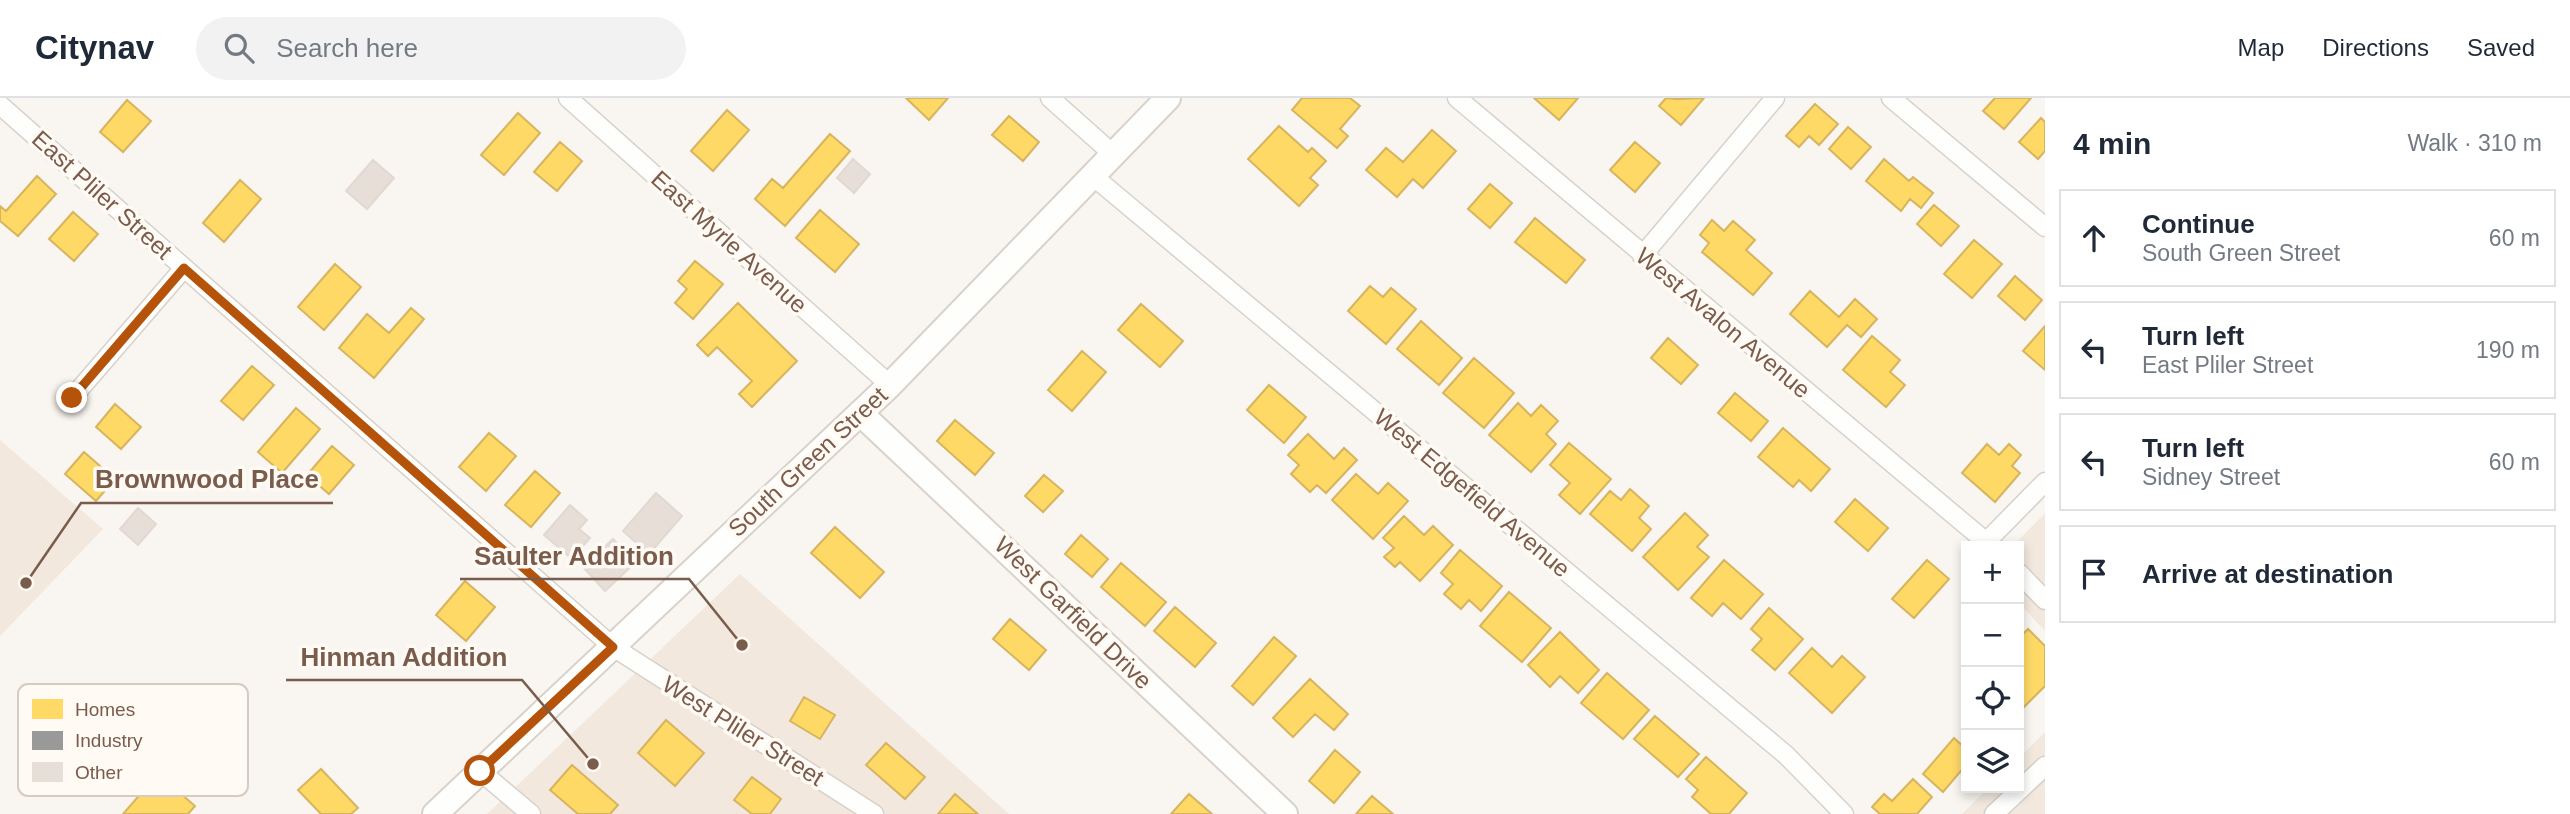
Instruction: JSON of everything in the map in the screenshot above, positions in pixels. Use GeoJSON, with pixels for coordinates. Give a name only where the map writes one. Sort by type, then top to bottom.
{"type":"FeatureCollection","features":[{"type":"Feature","properties":{"kind":"street","name":"East Myrle Avenue"},"geometry":{"type":"LineString","coordinates":[[568,98],[890,385]]}},
{"type":"Feature","properties":{"kind":"street"},"geometry":{"type":"LineString","coordinates":[[1050,98],[1114,155]]}},
{"type":"Feature","properties":{"kind":"street","name":"South Green Street"},"geometry":{"type":"LineString","coordinates":[[435,814],[890,385],[1168,98]]}},
{"type":"Feature","properties":{"kind":"street","name":"West Avalon Avenue"},"geometry":{"type":"LineString","coordinates":[[1457,98],[1642,256],[1985,541]]}},
{"type":"Feature","properties":{"kind":"street"},"geometry":{"type":"LineString","coordinates":[[1642,256],[1775,98]]}},
{"type":"Feature","properties":{"kind":"street"},"geometry":{"type":"LineString","coordinates":[[1891,98],[2045,227]]}},
{"type":"Feature","properties":{"kind":"street","name":"East Pliler Street"},"geometry":{"type":"LineString","coordinates":[[0,105],[613,647]]}},
{"type":"Feature","properties":{"kind":"street","name":"West Edgefield Avenue"},"geometry":{"type":"LineString","coordinates":[[1094,177],[1786,755],[1844,814]]}},
{"type":"Feature","properties":{"kind":"street"},"geometry":{"type":"LineString","coordinates":[[72,398],[184,268]]}},
{"type":"Feature","properties":{"kind":"street","name":"West Garfield Drive"},"geometry":{"type":"LineString","coordinates":[[860,413],[1285,814]]}},
{"type":"Feature","properties":{"kind":"street"},"geometry":{"type":"LineString","coordinates":[[1992,541],[2045,482]]}},
{"type":"Feature","properties":{"kind":"street"},"geometry":{"type":"LineString","coordinates":[[2024,578],[2045,600]]}},
{"type":"Feature","properties":{"kind":"street","name":"West Pliler Street"},"geometry":{"type":"LineString","coordinates":[[613,647],[874,814]]}},
{"type":"Feature","properties":{"kind":"street"},"geometry":{"type":"LineString","coordinates":[[1994,814],[2045,766]]}},
{"type":"Feature","properties":{"kind":"street"},"geometry":{"type":"LineString","coordinates":[[480,771],[531,814]]}},
{"type":"Feature","properties":{"kind":"shaded area"},"geometry":{"type":"Polygon","coordinates":[[[0,440],[103,529],[0,636],[0,440]]]}},
{"type":"Feature","properties":{"kind":"shaded area"},"geometry":{"type":"Polygon","coordinates":[[[2045,513],[2045,631],[2024,608],[2024,541],[2018,541],[2045,513]]]}},
{"type":"Feature","properties":{"kind":"shaded area"},"geometry":{"type":"Polygon","coordinates":[[[740,574],[1009,814],[487,814],[740,574]]]}},
{"type":"Feature","properties":{"kind":"shaded area"},"geometry":{"type":"Polygon","coordinates":[[[2045,732],[2045,814],[1962,814],[1983,793],[2024,793],[2024,753],[2045,732]]]}},
{"type":"Feature","properties":{"kind":"building: Homes"},"geometry":{"type":"Polygon","coordinates":[[[906,98],[948,98],[929,120],[906,98]]]}},
{"type":"Feature","properties":{"kind":"building: Homes"},"geometry":{"type":"Polygon","coordinates":[[[1302,98],[1350,98],[1360,106],[1340,129],[1348,136],[1337,148],[1292,110],[1302,98]]]}},
{"type":"Feature","properties":{"kind":"building: Homes"},"geometry":{"type":"Polygon","coordinates":[[[1534,98],[1578,98],[1559,120],[1534,98]]]}},
{"type":"Feature","properties":{"kind":"building: Homes"},"geometry":{"type":"Polygon","coordinates":[[[1666,98],[1704,98],[1681,125],[1659,106],[1666,98]]]}},
{"type":"Feature","properties":{"kind":"building: Homes"},"geometry":{"type":"Polygon","coordinates":[[[1995,98],[2031,98],[2004,129],[1983,111],[1995,98]]]}},
{"type":"Feature","properties":{"kind":"building: Homes"},"geometry":{"type":"Polygon","coordinates":[[[127,100],[151,121],[123,152],[100,132],[127,100]]]}},
{"type":"Feature","properties":{"kind":"building: Homes"},"geometry":{"type":"Polygon","coordinates":[[[1815,104],[1838,124],[1819,145],[1809,136],[1799,147],[1786,136],[1815,104]]]}},
{"type":"Feature","properties":{"kind":"building: Homes"},"geometry":{"type":"Polygon","coordinates":[[[727,110],[749,130],[713,171],[691,151],[727,110]]]}},
{"type":"Feature","properties":{"kind":"building: Homes"},"geometry":{"type":"Polygon","coordinates":[[[518,113],[540,133],[504,175],[481,155],[518,113]]]}},
{"type":"Feature","properties":{"kind":"building: Homes"},"geometry":{"type":"Polygon","coordinates":[[[1009,116],[1039,142],[1023,161],[992,135],[1009,116]]]}},
{"type":"Feature","properties":{"kind":"building: Homes"},"geometry":{"type":"Polygon","coordinates":[[[2041,118],[2045,122],[2045,151],[2038,159],[2019,142],[2041,118]]]}},
{"type":"Feature","properties":{"kind":"building: Homes"},"geometry":{"type":"Polygon","coordinates":[[[1279,126],[1308,152],[1312,148],[1326,161],[1310,178],[1318,185],[1299,206],[1248,159],[1279,126]]]}},
{"type":"Feature","properties":{"kind":"building: Homes"},"geometry":{"type":"Polygon","coordinates":[[[1848,127],[1871,147],[1851,169],[1829,149],[1848,127]]]}},
{"type":"Feature","properties":{"kind":"building: Homes"},"geometry":{"type":"Polygon","coordinates":[[[1432,130],[1456,151],[1423,188],[1413,179],[1397,197],[1366,170],[1386,148],[1403,162],[1432,130]]]}},
{"type":"Feature","properties":{"kind":"building: Homes"},"geometry":{"type":"Polygon","coordinates":[[[830,134],[850,151],[785,226],[755,199],[772,179],[783,188],[830,134]]]}},
{"type":"Feature","properties":{"kind":"building: Homes"},"geometry":{"type":"Polygon","coordinates":[[[560,142],[582,161],[557,191],[534,172],[560,142]]]}},
{"type":"Feature","properties":{"kind":"building: Homes"},"geometry":{"type":"Polygon","coordinates":[[[1635,142],[1660,163],[1635,192],[1610,170],[1635,142]]]}},
{"type":"Feature","properties":{"kind":"building: Homes"},"geometry":{"type":"Polygon","coordinates":[[[1884,159],[1909,181],[1913,177],[1933,193],[1921,208],[1910,199],[1901,211],[1866,181],[1884,159]]]}},
{"type":"Feature","properties":{"kind":"building: Homes"},"geometry":{"type":"Polygon","coordinates":[[[37,176],[56,194],[18,236],[0,221],[0,206],[6,211],[37,176]]]}},
{"type":"Feature","properties":{"kind":"building: Homes"},"geometry":{"type":"Polygon","coordinates":[[[240,180],[261,199],[224,242],[203,223],[240,180]]]}},
{"type":"Feature","properties":{"kind":"building: Homes"},"geometry":{"type":"Polygon","coordinates":[[[1490,184],[1512,203],[1490,228],[1468,209],[1490,184]]]}},
{"type":"Feature","properties":{"kind":"building: Homes"},"geometry":{"type":"Polygon","coordinates":[[[1934,205],[1959,226],[1941,246],[1917,224],[1934,205]]]}},
{"type":"Feature","properties":{"kind":"building: Homes"},"geometry":{"type":"Polygon","coordinates":[[[820,210],[859,244],[835,272],[796,238],[820,210]]]}},
{"type":"Feature","properties":{"kind":"building: Homes"},"geometry":{"type":"Polygon","coordinates":[[[73,212],[98,234],[74,261],[49,239],[73,212]]]}},
{"type":"Feature","properties":{"kind":"building: Homes"},"geometry":{"type":"Polygon","coordinates":[[[1535,218],[1585,260],[1566,283],[1515,242],[1535,218]]]}},
{"type":"Feature","properties":{"kind":"building: Homes"},"geometry":{"type":"Polygon","coordinates":[[[1712,220],[1724,231],[1733,221],[1755,240],[1746,250],[1772,273],[1753,295],[1702,252],[1709,243],[1700,235],[1712,220]]]}},
{"type":"Feature","properties":{"kind":"building: Homes"},"geometry":{"type":"Polygon","coordinates":[[[1974,240],[2002,264],[1972,298],[1944,274],[1974,240]]]}},
{"type":"Feature","properties":{"kind":"building: Homes"},"geometry":{"type":"Polygon","coordinates":[[[695,261],[723,284],[693,319],[675,303],[687,289],[678,281],[695,261]]]}},
{"type":"Feature","properties":{"kind":"building: Homes"},"geometry":{"type":"Polygon","coordinates":[[[335,264],[361,287],[324,330],[298,307],[335,264]]]}},
{"type":"Feature","properties":{"kind":"building: Homes"},"geometry":{"type":"Polygon","coordinates":[[[2015,276],[2042,300],[2025,320],[1998,296],[2015,276]]]}},
{"type":"Feature","properties":{"kind":"building: Homes"},"geometry":{"type":"Polygon","coordinates":[[[1370,286],[1383,297],[1391,288],[1416,309],[1386,344],[1348,311],[1370,286]]]}},
{"type":"Feature","properties":{"kind":"building: Homes"},"geometry":{"type":"Polygon","coordinates":[[[1810,291],[1839,317],[1855,299],[1877,319],[1861,337],[1847,325],[1827,347],[1790,314],[1810,291]]]}},
{"type":"Feature","properties":{"kind":"building: Homes"},"geometry":{"type":"Polygon","coordinates":[[[738,303],[797,361],[752,407],[739,394],[752,381],[717,347],[708,356],[697,345],[738,303]]]}},
{"type":"Feature","properties":{"kind":"building: Homes"},"geometry":{"type":"Polygon","coordinates":[[[1141,304],[1183,341],[1160,367],[1118,330],[1141,304]]]}},
{"type":"Feature","properties":{"kind":"building: Homes"},"geometry":{"type":"Polygon","coordinates":[[[411,308],[424,319],[374,378],[339,348],[367,314],[389,333],[411,308]]]}},
{"type":"Feature","properties":{"kind":"building: Homes"},"geometry":{"type":"Polygon","coordinates":[[[1421,321],[1462,358],[1439,385],[1397,349],[1421,321]]]}},
{"type":"Feature","properties":{"kind":"building: Homes"},"geometry":{"type":"Polygon","coordinates":[[[2045,326],[2045,370],[2023,351],[2045,326]]]}},
{"type":"Feature","properties":{"kind":"building: Homes"},"geometry":{"type":"Polygon","coordinates":[[[1872,336],[1900,360],[1890,372],[1905,385],[1886,407],[1843,370],[1872,336]]]}},
{"type":"Feature","properties":{"kind":"building: Homes"},"geometry":{"type":"Polygon","coordinates":[[[1668,338],[1698,365],[1681,384],[1651,358],[1668,338]]]}},
{"type":"Feature","properties":{"kind":"building: Homes"},"geometry":{"type":"Polygon","coordinates":[[[1082,351],[1106,372],[1072,411],[1048,390],[1082,351]]]}},
{"type":"Feature","properties":{"kind":"building: Homes"},"geometry":{"type":"Polygon","coordinates":[[[1474,358],[1514,393],[1484,428],[1443,393],[1474,358]]]}},
{"type":"Feature","properties":{"kind":"building: Homes"},"geometry":{"type":"Polygon","coordinates":[[[252,366],[274,385],[243,420],[221,401],[252,366]]]}},
{"type":"Feature","properties":{"kind":"building: Homes"},"geometry":{"type":"Polygon","coordinates":[[[1269,385],[1306,417],[1284,443],[1247,410],[1269,385]]]}},
{"type":"Feature","properties":{"kind":"building: Homes"},"geometry":{"type":"Polygon","coordinates":[[[1735,393],[1768,421],[1751,441],[1718,413],[1735,393]]]}},
{"type":"Feature","properties":{"kind":"building: Homes"},"geometry":{"type":"Polygon","coordinates":[[[1518,403],[1531,416],[1541,405],[1558,421],[1546,434],[1556,444],[1531,472],[1489,435],[1518,403]]]}},
{"type":"Feature","properties":{"kind":"building: Homes"},"geometry":{"type":"Polygon","coordinates":[[[115,404],[141,427],[121,449],[96,427],[115,404]]]}},
{"type":"Feature","properties":{"kind":"building: Homes"},"geometry":{"type":"Polygon","coordinates":[[[296,408],[320,429],[282,473],[258,452],[296,408]]]}},
{"type":"Feature","properties":{"kind":"building: Homes"},"geometry":{"type":"Polygon","coordinates":[[[955,420],[994,453],[975,475],[937,441],[955,420]]]}},
{"type":"Feature","properties":{"kind":"building: Homes"},"geometry":{"type":"Polygon","coordinates":[[[1783,428],[1830,469],[1811,491],[1799,480],[1793,487],[1758,457],[1783,428]]]}},
{"type":"Feature","properties":{"kind":"building: Homes"},"geometry":{"type":"Polygon","coordinates":[[[489,433],[516,456],[486,491],[459,467],[489,433]]]}},
{"type":"Feature","properties":{"kind":"building: Homes"},"geometry":{"type":"Polygon","coordinates":[[[1308,434],[1334,459],[1344,448],[1357,460],[1326,493],[1317,485],[1310,492],[1291,474],[1299,465],[1288,455],[1308,434]]]}},
{"type":"Feature","properties":{"kind":"building: Homes"},"geometry":{"type":"Polygon","coordinates":[[[1569,443],[1611,479],[1580,514],[1559,495],[1570,483],[1550,465],[1569,443]]]}},
{"type":"Feature","properties":{"kind":"building: Homes"},"geometry":{"type":"Polygon","coordinates":[[[1987,444],[1999,455],[2009,444],[2021,455],[2012,466],[2020,473],[1995,502],[1962,473],[1987,444]]]}},
{"type":"Feature","properties":{"kind":"building: Homes"},"geometry":{"type":"Polygon","coordinates":[[[332,446],[354,465],[329,494],[307,475],[332,446]]]}},
{"type":"Feature","properties":{"kind":"building: Homes"},"geometry":{"type":"Polygon","coordinates":[[[84,452],[115,479],[96,501],[65,474],[84,452]]]}},
{"type":"Feature","properties":{"kind":"building: Homes"},"geometry":{"type":"Polygon","coordinates":[[[535,471],[560,493],[531,527],[505,505],[535,471]]]}},
{"type":"Feature","properties":{"kind":"building: Homes"},"geometry":{"type":"Polygon","coordinates":[[[1356,474],[1378,494],[1388,483],[1408,501],[1373,539],[1332,500],[1356,474]]]}},
{"type":"Feature","properties":{"kind":"building: Homes"},"geometry":{"type":"Polygon","coordinates":[[[1044,475],[1063,491],[1043,512],[1025,496],[1044,475]]]}},
{"type":"Feature","properties":{"kind":"building: Homes"},"geometry":{"type":"Polygon","coordinates":[[[1630,489],[1649,506],[1639,518],[1651,529],[1632,551],[1590,514],[1610,491],[1621,500],[1630,489]]]}},
{"type":"Feature","properties":{"kind":"building: Homes"},"geometry":{"type":"Polygon","coordinates":[[[1855,499],[1888,528],[1868,551],[1835,522],[1855,499]]]}},
{"type":"Feature","properties":{"kind":"building: Homes"},"geometry":{"type":"Polygon","coordinates":[[[1685,513],[1708,535],[1697,547],[1709,557],[1678,590],[1643,557],[1685,513]]]}},
{"type":"Feature","properties":{"kind":"building: Homes"},"geometry":{"type":"Polygon","coordinates":[[[1404,516],[1424,535],[1433,526],[1453,545],[1420,581],[1400,562],[1395,567],[1384,557],[1394,548],[1383,538],[1404,516]]]}},
{"type":"Feature","properties":{"kind":"building: Homes"},"geometry":{"type":"Polygon","coordinates":[[[835,527],[884,572],[860,598],[811,553],[835,527]]]}},
{"type":"Feature","properties":{"kind":"building: Homes"},"geometry":{"type":"Polygon","coordinates":[[[1081,535],[1108,559],[1092,577],[1065,554],[1081,535]]]}},
{"type":"Feature","properties":{"kind":"building: Homes"},"geometry":{"type":"Polygon","coordinates":[[[1460,550],[1502,586],[1481,611],[1469,600],[1461,609],[1444,594],[1453,584],[1441,573],[1460,550]]]}},
{"type":"Feature","properties":{"kind":"building: Homes"},"geometry":{"type":"Polygon","coordinates":[[[1724,560],[1763,594],[1741,619],[1723,603],[1712,616],[1691,598],[1724,560]]]}},
{"type":"Feature","properties":{"kind":"building: Homes"},"geometry":{"type":"Polygon","coordinates":[[[1927,560],[1949,579],[1914,618],[1892,599],[1927,560]]]}},
{"type":"Feature","properties":{"kind":"building: Homes"},"geometry":{"type":"Polygon","coordinates":[[[1121,563],[1166,602],[1145,626],[1101,587],[1121,563]]]}},
{"type":"Feature","properties":{"kind":"building: Homes"},"geometry":{"type":"Polygon","coordinates":[[[465,581],[495,607],[466,641],[436,615],[465,581]]]}},
{"type":"Feature","properties":{"kind":"building: Homes"},"geometry":{"type":"Polygon","coordinates":[[[1509,592],[1551,628],[1522,662],[1480,626],[1509,592]]]}},
{"type":"Feature","properties":{"kind":"building: Homes"},"geometry":{"type":"Polygon","coordinates":[[[1175,607],[1216,643],[1195,667],[1154,631],[1175,607]]]}},
{"type":"Feature","properties":{"kind":"building: Homes"},"geometry":{"type":"Polygon","coordinates":[[[1769,608],[1803,639],[1775,670],[1752,650],[1762,639],[1751,629],[1769,608]]]}},
{"type":"Feature","properties":{"kind":"building: Homes"},"geometry":{"type":"Polygon","coordinates":[[[1010,619],[1046,650],[1029,670],[993,639],[1010,619]]]}},
{"type":"Feature","properties":{"kind":"building: Homes"},"geometry":{"type":"Polygon","coordinates":[[[2028,629],[2045,646],[2045,686],[2024,707],[2024,667],[2024,633],[2028,629]]]}},
{"type":"Feature","properties":{"kind":"building: Homes"},"geometry":{"type":"Polygon","coordinates":[[[1560,632],[1599,670],[1578,693],[1560,676],[1550,687],[1528,665],[1560,632]]]}},
{"type":"Feature","properties":{"kind":"building: Homes"},"geometry":{"type":"Polygon","coordinates":[[[1274,637],[1296,656],[1253,705],[1232,686],[1274,637]]]}},
{"type":"Feature","properties":{"kind":"building: Homes"},"geometry":{"type":"Polygon","coordinates":[[[1812,648],[1832,667],[1842,656],[1865,677],[1832,713],[1789,673],[1812,648]]]}},
{"type":"Feature","properties":{"kind":"building: Homes"},"geometry":{"type":"Polygon","coordinates":[[[1607,673],[1649,710],[1623,739],[1581,703],[1607,673]]]}},
{"type":"Feature","properties":{"kind":"building: Homes"},"geometry":{"type":"Polygon","coordinates":[[[1310,679],[1348,714],[1334,730],[1315,714],[1293,737],[1273,718],[1310,679]]]}},
{"type":"Feature","properties":{"kind":"building: Homes"},"geometry":{"type":"Polygon","coordinates":[[[804,697],[835,715],[820,739],[790,721],[804,697]]]}},
{"type":"Feature","properties":{"kind":"building: Homes"},"geometry":{"type":"Polygon","coordinates":[[[1655,716],[1699,754],[1678,777],[1634,739],[1655,716]]]}},
{"type":"Feature","properties":{"kind":"building: Homes"},"geometry":{"type":"Polygon","coordinates":[[[666,720],[704,753],[675,786],[638,753],[666,720]]]}},
{"type":"Feature","properties":{"kind":"building: Homes"},"geometry":{"type":"Polygon","coordinates":[[[1954,738],[1961,744],[1961,771],[1943,792],[1923,774],[1954,738]]]}},
{"type":"Feature","properties":{"kind":"building: Homes"},"geometry":{"type":"Polygon","coordinates":[[[886,743],[925,777],[905,799],[866,765],[886,743]]]}},
{"type":"Feature","properties":{"kind":"building: Homes"},"geometry":{"type":"Polygon","coordinates":[[[1335,750],[1360,772],[1334,803],[1309,781],[1335,750]]]}},
{"type":"Feature","properties":{"kind":"building: Homes"},"geometry":{"type":"Polygon","coordinates":[[[1706,757],[1747,793],[1729,814],[1711,814],[1692,797],[1698,790],[1686,779],[1706,757]]]}},
{"type":"Feature","properties":{"kind":"building: Homes"},"geometry":{"type":"Polygon","coordinates":[[[572,765],[618,805],[610,814],[578,814],[550,790],[572,765]]]}},
{"type":"Feature","properties":{"kind":"building: Homes"},"geometry":{"type":"Polygon","coordinates":[[[321,769],[358,808],[351,814],[321,814],[298,790],[321,769]]]}},
{"type":"Feature","properties":{"kind":"building: Homes"},"geometry":{"type":"Polygon","coordinates":[[[752,777],[781,799],[770,814],[752,814],[734,800],[752,777]]]}},
{"type":"Feature","properties":{"kind":"building: Homes"},"geometry":{"type":"Polygon","coordinates":[[[1913,779],[1932,797],[1917,814],[1880,814],[1872,807],[1884,794],[1892,801],[1913,779]]]}},
{"type":"Feature","properties":{"kind":"building: Homes"},"geometry":{"type":"Polygon","coordinates":[[[955,794],[978,814],[938,814],[955,794]]]}},
{"type":"Feature","properties":{"kind":"building: Homes"},"geometry":{"type":"Polygon","coordinates":[[[1189,794],[1212,814],[1171,814],[1189,794]]]}},
{"type":"Feature","properties":{"kind":"building: Homes"},"geometry":{"type":"Polygon","coordinates":[[[139,796],[183,796],[195,806],[188,814],[123,814],[139,796]]]}},
{"type":"Feature","properties":{"kind":"building: Homes"},"geometry":{"type":"Polygon","coordinates":[[[1372,796],[1393,814],[1356,814],[1372,796]]]}},
{"type":"Feature","properties":{"kind":"building: Other"},"geometry":{"type":"Polygon","coordinates":[[[853,159],[870,174],[854,193],[837,178],[853,159]]]}},
{"type":"Feature","properties":{"kind":"building: Other"},"geometry":{"type":"Polygon","coordinates":[[[373,160],[394,178],[367,209],[346,191],[373,160]]]}},
{"type":"Feature","properties":{"kind":"building: Other"},"geometry":{"type":"Polygon","coordinates":[[[656,493],[682,516],[649,554],[623,531],[656,493]]]}},
{"type":"Feature","properties":{"kind":"building: Other"},"geometry":{"type":"Polygon","coordinates":[[[570,505],[587,520],[579,529],[590,538],[572,559],[544,535],[570,505]]]}},
{"type":"Feature","properties":{"kind":"building: Other"},"geometry":{"type":"Polygon","coordinates":[[[138,508],[156,524],[138,545],[120,529],[138,508]]]}},
{"type":"Feature","properties":{"kind":"building: Other"},"geometry":{"type":"Polygon","coordinates":[[[613,539],[635,563],[605,591],[583,567],[613,539]]]}},
{"type":"Feature","properties":{"kind":"place","name":"Brownwood Place"},"geometry":{"type":"Point","coordinates":[26,583]}},
{"type":"Feature","properties":{"kind":"place","name":"Saulter Addition"},"geometry":{"type":"Point","coordinates":[742,645]}},
{"type":"Feature","properties":{"kind":"place","name":"Hinman Addition"},"geometry":{"type":"Point","coordinates":[593,764]}},
{"type":"Feature","properties":{"kind":"route"},"geometry":{"type":"LineString","coordinates":[[72,398],[184,268],[613,647],[480,771]]}}]}
